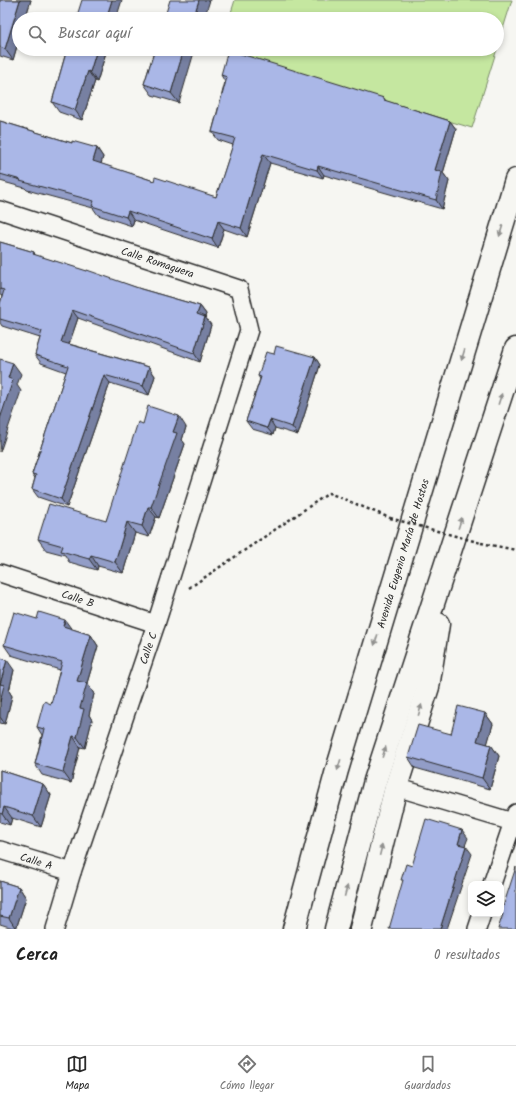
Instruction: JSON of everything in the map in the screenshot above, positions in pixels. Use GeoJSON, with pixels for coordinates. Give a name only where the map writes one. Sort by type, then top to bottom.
{"type":"FeatureCollection","features":[{"type":"Feature","properties":{"kind":"highway","name":"Avenida Eugenio María de Hostos"},"geometry":{"type":"LineString","coordinates":[[294,929],[337,770],[516,180]]}},
{"type":"Feature","properties":{"kind":"highway"},"geometry":{"type":"LineString","coordinates":[[336,929],[375,781],[516,349]]}},
{"type":"Feature","properties":{"kind":"highway"},"geometry":{"type":"LineString","coordinates":[[361,929],[396,788],[428,687],[449,556]]}},
{"type":"Feature","properties":{"kind":"street","name":"Calle Romaguera"},"geometry":{"type":"LineString","coordinates":[[0,210],[239,289],[249,330],[238,367]]}},
{"type":"Feature","properties":{"kind":"street","name":"Calle C"},"geometry":{"type":"LineString","coordinates":[[55,929],[72,872],[156,624],[238,367]]}},
{"type":"Feature","properties":{"kind":"street","name":"Calle B"},"geometry":{"type":"LineString","coordinates":[[0,573],[156,624]]}},
{"type":"Feature","properties":{"kind":"street"},"geometry":{"type":"LineString","coordinates":[[396,788],[515,819],[493,881]]}},
{"type":"Feature","properties":{"kind":"street","name":"Calle A"},"geometry":{"type":"LineString","coordinates":[[0,850],[72,872]]}},
{"type":"Feature","properties":{"kind":"street"},"geometry":{"type":"LineString","coordinates":[[477,929],[481,917]]}},
{"type":"Feature","properties":{"kind":"path"},"geometry":{"type":"LineString","coordinates":[[161,607],[329,493],[390,518],[481,543],[516,550]]}},
{"type":"Feature","properties":{"kind":"green space"},"geometry":{"type":"Polygon","coordinates":[[[235,0],[512,0],[504,26],[504,12],[231,12],[235,0]]]}},
{"type":"Feature","properties":{"kind":"green space"},"geometry":{"type":"Polygon","coordinates":[[[232,56],[495,56],[472,128],[232,56]]]}},
{"type":"Feature","properties":{"kind":"building"},"geometry":{"type":"Polygon","coordinates":[[[0,0],[20,0],[16,12],[12,12],[12,26],[5,49],[0,47],[0,0]]]}},
{"type":"Feature","properties":{"kind":"building"},"geometry":{"type":"Polygon","coordinates":[[[82,0],[112,0],[108,12],[78,12],[82,0]]]}},
{"type":"Feature","properties":{"kind":"building"},"geometry":{"type":"Polygon","coordinates":[[[170,0],[199,0],[195,12],[166,12],[170,0]]]}},
{"type":"Feature","properties":{"kind":"building"},"geometry":{"type":"Polygon","coordinates":[[[65,56],[95,56],[90,72],[88,71],[75,110],[52,102],[65,56]]]}},
{"type":"Feature","properties":{"kind":"building"},"geometry":{"type":"Polygon","coordinates":[[[153,56],[182,56],[171,93],[144,84],[153,56]]]}},
{"type":"Feature","properties":{"kind":"building"},"geometry":{"type":"Polygon","coordinates":[[[226,56],[248,56],[384,98],[384,100],[450,121],[435,170],[442,172],[436,200],[318,166],[317,170],[263,154],[241,228],[218,221],[212,239],[128,211],[126,217],[92,206],[94,201],[20,181],[21,180],[0,174],[0,121],[72,143],[72,141],[97,148],[93,161],[154,181],[155,177],[216,197],[235,138],[212,132],[227,77],[221,75],[226,56]]]}},
{"type":"Feature","properties":{"kind":"building"},"geometry":{"type":"Polygon","coordinates":[[[0,242],[34,252],[33,254],[87,270],[141,289],[200,306],[197,314],[205,317],[194,353],[72,310],[61,342],[149,367],[143,386],[104,375],[61,499],[32,489],[36,475],[32,474],[68,366],[35,355],[42,331],[0,319],[0,304],[4,290],[0,289],[0,242]]]}},
{"type":"Feature","properties":{"kind":"building"},"geometry":{"type":"Polygon","coordinates":[[[276,346],[315,357],[292,427],[270,420],[267,428],[246,421],[261,377],[258,376],[266,352],[274,354],[276,346]]]}},
{"type":"Feature","properties":{"kind":"building"},"geometry":{"type":"Polygon","coordinates":[[[0,359],[13,363],[8,378],[13,380],[0,419],[0,359]]]}},
{"type":"Feature","properties":{"kind":"building"},"geometry":{"type":"Polygon","coordinates":[[[148,406],[179,416],[173,432],[177,433],[151,507],[148,507],[142,526],[127,522],[115,562],[91,555],[89,559],[61,551],[63,546],[38,539],[49,504],[106,521],[138,422],[143,424],[148,406]]]}},
{"type":"Feature","properties":{"kind":"building"},"geometry":{"type":"Polygon","coordinates":[[[14,612],[37,619],[39,612],[65,620],[63,626],[91,635],[77,681],[87,683],[80,708],[84,709],[77,737],[73,736],[63,772],[35,764],[44,729],[37,727],[44,701],[51,704],[62,662],[4,645],[14,612]]]}},
{"type":"Feature","properties":{"kind":"building"},"geometry":{"type":"Polygon","coordinates":[[[0,658],[7,660],[0,684],[0,658]]]}},
{"type":"Feature","properties":{"kind":"building"},"geometry":{"type":"Polygon","coordinates":[[[0,684],[4,685],[0,702],[0,684]]]}},
{"type":"Feature","properties":{"kind":"building"},"geometry":{"type":"Polygon","coordinates":[[[458,706],[485,713],[477,741],[491,745],[482,778],[408,757],[418,725],[451,734],[458,706]]]}},
{"type":"Feature","properties":{"kind":"building"},"geometry":{"type":"Polygon","coordinates":[[[0,770],[43,784],[33,816],[4,807],[2,814],[0,813],[0,770]]]}},
{"type":"Feature","properties":{"kind":"building"},"geometry":{"type":"Polygon","coordinates":[[[426,819],[462,830],[458,844],[466,846],[440,929],[389,929],[406,864],[412,866],[426,819]]]}},
{"type":"Feature","properties":{"kind":"building"},"geometry":{"type":"Polygon","coordinates":[[[516,867],[516,929],[498,929],[502,917],[504,917],[504,904],[516,867]]]}},
{"type":"Feature","properties":{"kind":"building"},"geometry":{"type":"Polygon","coordinates":[[[0,881],[19,887],[9,918],[0,916],[0,881]]]}}]}
